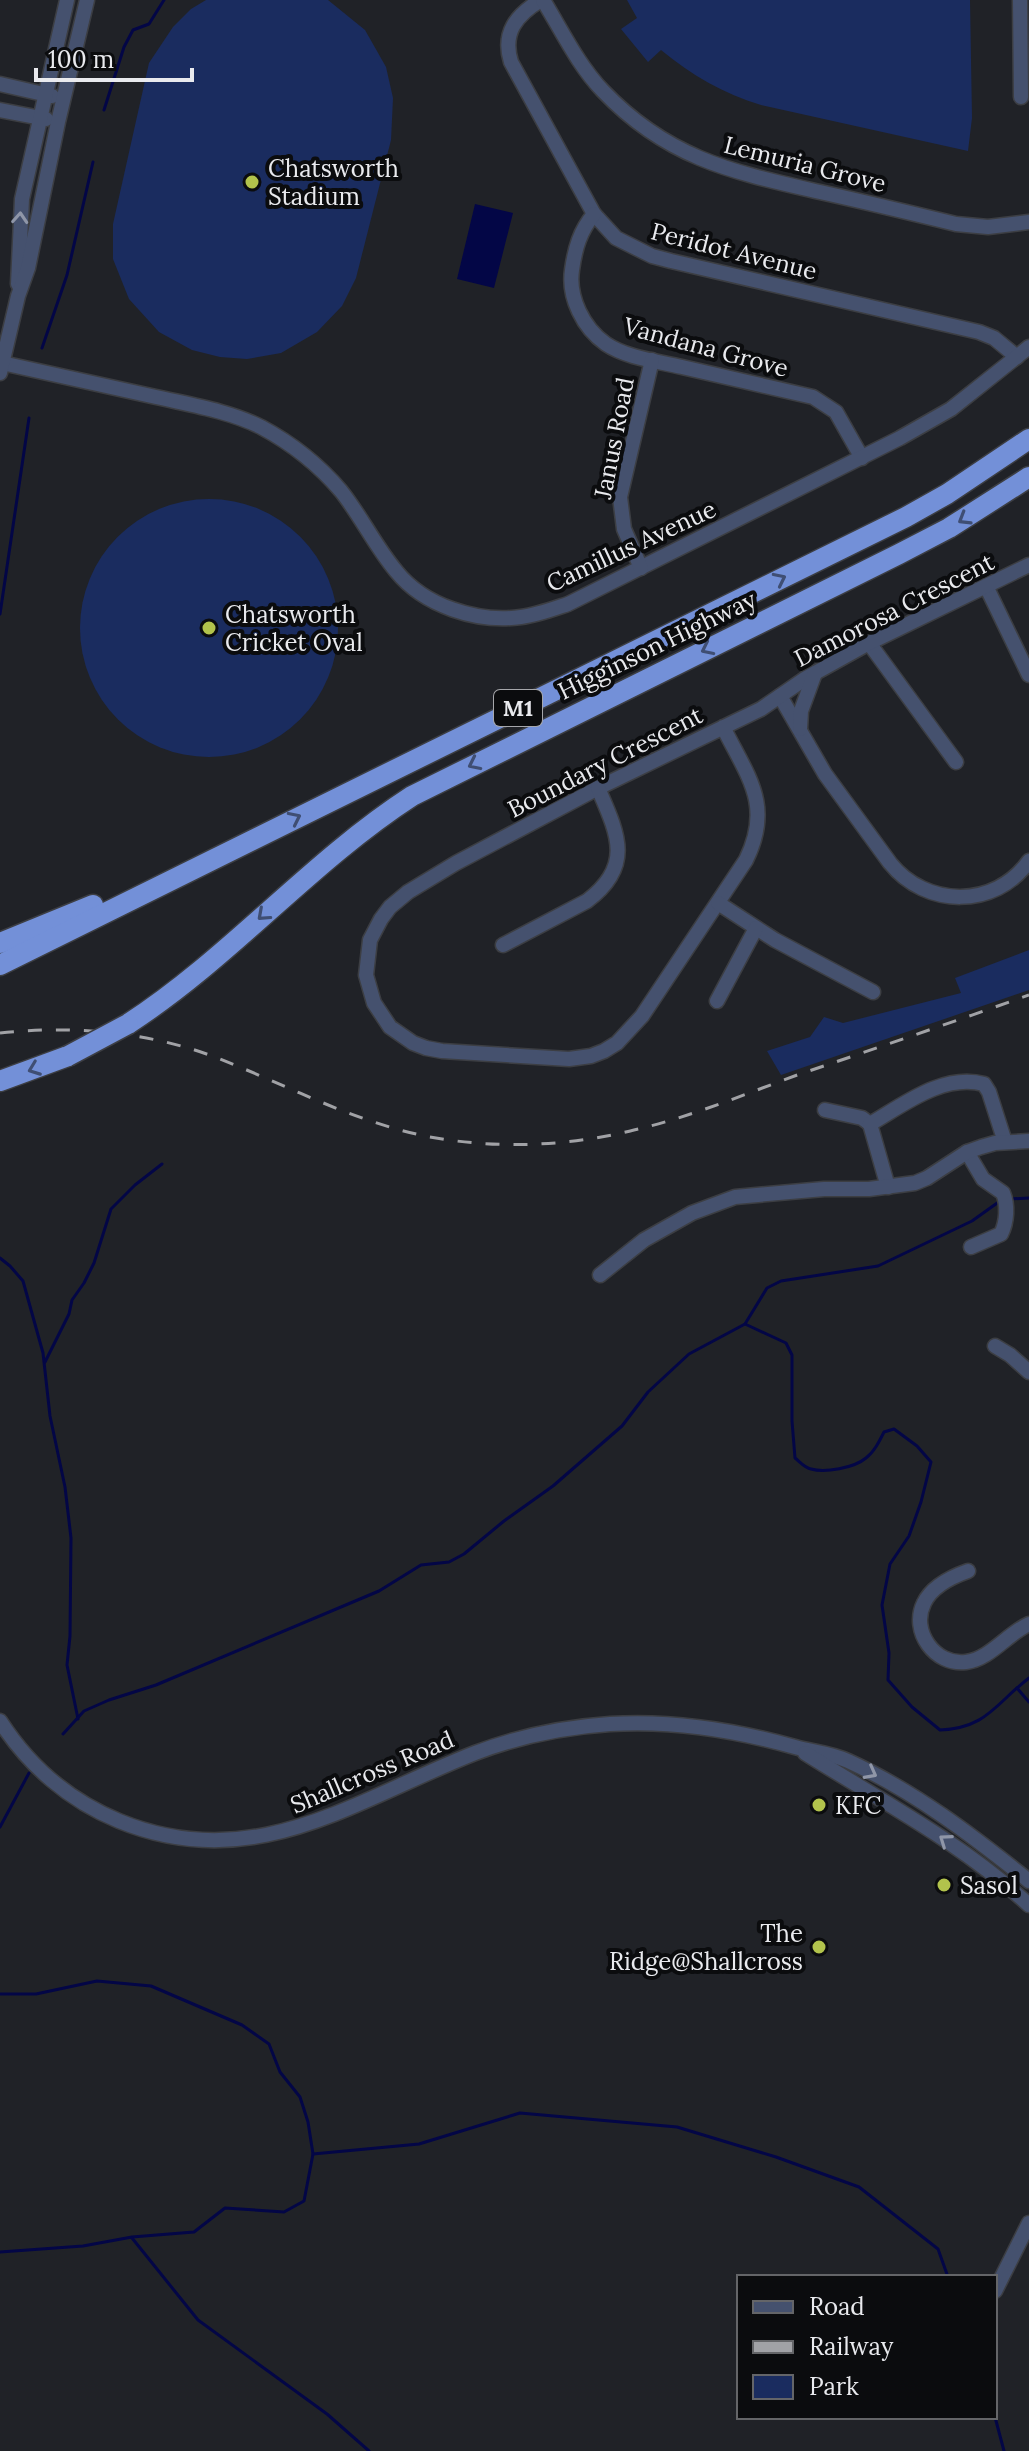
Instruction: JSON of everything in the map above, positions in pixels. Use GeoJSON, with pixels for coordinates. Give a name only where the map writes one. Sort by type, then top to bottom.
{"type":"FeatureCollection","features":[{"type":"Feature","properties":{"kind":"highway","name":"Higginson Highway"},"geometry":{"type":"LineString","coordinates":[[0,965],[906,517],[947,494],[1029,439]]}},
{"type":"Feature","properties":{"kind":"highway","name":"Higginson Highway"},"geometry":{"type":"LineString","coordinates":[[0,1081],[68,1056],[157,1005],[360,831],[412,796],[899,554],[949,528],[1029,477]]}},
{"type":"Feature","properties":{"kind":"highway"},"geometry":{"type":"LineString","coordinates":[[0,943],[253,839]]}},
{"type":"Feature","properties":{"kind":"street"},"geometry":{"type":"LineString","coordinates":[[18,296],[21,210],[67,0]]}},
{"type":"Feature","properties":{"kind":"street"},"geometry":{"type":"LineString","coordinates":[[1,368],[28,268],[87,0]]}},
{"type":"Feature","properties":{"kind":"street","name":"Peridot Avenue"},"geometry":{"type":"LineString","coordinates":[[542,0],[514,21],[508,53],[594,214],[616,238],[652,256],[979,332],[1023,352]]}},
{"type":"Feature","properties":{"kind":"street","name":"Lemuria Grove"},"geometry":{"type":"LineString","coordinates":[[542,0],[584,68],[603,91],[638,122],[687,153],[737,173],[956,224],[988,227],[1029,222]]}},
{"type":"Feature","properties":{"kind":"street"},"geometry":{"type":"LineString","coordinates":[[1020,0],[1021,97]]}},
{"type":"Feature","properties":{"kind":"street"},"geometry":{"type":"LineString","coordinates":[[0,84],[64,99]]}},
{"type":"Feature","properties":{"kind":"street"},"geometry":{"type":"LineString","coordinates":[[0,110],[58,122]]}},
{"type":"Feature","properties":{"kind":"street","name":"Vandana Grove"},"geometry":{"type":"LineString","coordinates":[[594,214],[578,238],[571,279],[574,300],[591,331],[620,351],[813,397],[826,403],[836,412],[862,458]]}},
{"type":"Feature","properties":{"kind":"street","name":"Camillus Avenue"},"geometry":{"type":"LineString","coordinates":[[1,368],[208,409],[258,426],[315,464],[343,494],[398,574],[412,588],[449,608],[489,618],[525,617],[568,604],[862,458],[951,409],[1023,352]]}},
{"type":"Feature","properties":{"kind":"street","name":"Janus Road"},"geometry":{"type":"LineString","coordinates":[[641,568],[624,529],[620,497],[652,360]]}},
{"type":"Feature","properties":{"kind":"street","name":"Damorosa Crescent"},"geometry":{"type":"LineString","coordinates":[[723,727],[761,709],[815,673],[869,643],[1029,565]]}},
{"type":"Feature","properties":{"kind":"street"},"geometry":{"type":"LineString","coordinates":[[986,586],[1029,675]]}},
{"type":"Feature","properties":{"kind":"street"},"geometry":{"type":"LineString","coordinates":[[869,643],[956,762]]}},
{"type":"Feature","properties":{"kind":"street"},"geometry":{"type":"LineString","coordinates":[[800,729],[801,711],[815,673]]}},
{"type":"Feature","properties":{"kind":"street","name":"Damorosa Crescent"},"geometry":{"type":"LineString","coordinates":[[780,696],[825,774],[890,863],[913,885],[951,898],[973,896],[996,889],[1013,879],[1029,861]]}},
{"type":"Feature","properties":{"kind":"street","name":"Boundary Crescent"},"geometry":{"type":"LineString","coordinates":[[723,727],[752,784],[759,818],[754,844],[746,860],[642,1016],[617,1043],[604,1051],[569,1059],[442,1051],[413,1043],[390,1027],[374,1003],[366,975],[370,940],[390,907],[408,892],[456,863],[598,788],[723,727]]}},
{"type":"Feature","properties":{"kind":"street"},"geometry":{"type":"LineString","coordinates":[[503,945],[587,901],[599,892],[613,874],[619,844],[615,825],[598,788]]}},
{"type":"Feature","properties":{"kind":"street"},"geometry":{"type":"LineString","coordinates":[[718,903],[756,928],[873,992]]}},
{"type":"Feature","properties":{"kind":"street"},"geometry":{"type":"LineString","coordinates":[[717,1001],[756,928]]}},
{"type":"Feature","properties":{"kind":"street"},"geometry":{"type":"LineString","coordinates":[[870,1124],[937,1088],[980,1083],[989,1092],[1005,1142]]}},
{"type":"Feature","properties":{"kind":"street"},"geometry":{"type":"LineString","coordinates":[[825,1110],[862,1118],[870,1124],[888,1187]]}},
{"type":"Feature","properties":{"kind":"street"},"geometry":{"type":"LineString","coordinates":[[600,1275],[644,1240],[692,1213],[735,1197],[915,1183],[967,1152],[1005,1142],[1029,1141]]}},
{"type":"Feature","properties":{"kind":"street"},"geometry":{"type":"LineString","coordinates":[[967,1152],[990,1187],[1003,1193],[1006,1204],[1006,1221],[1001,1234],[971,1247]]}},
{"type":"Feature","properties":{"kind":"street"},"geometry":{"type":"LineString","coordinates":[[995,1346],[1029,1372]]}},
{"type":"Feature","properties":{"kind":"street"},"geometry":{"type":"LineString","coordinates":[[968,1571],[943,1582],[922,1605],[920,1628],[934,1652],[946,1660],[976,1660],[1029,1624]]}},
{"type":"Feature","properties":{"kind":"street","name":"Shallcross Road"},"geometry":{"type":"LineString","coordinates":[[0,1721],[53,1782],[104,1815],[151,1833],[219,1841],[286,1832],[310,1824],[477,1752],[527,1737],[610,1724],[699,1727],[742,1734],[846,1760],[925,1804],[1029,1881]]}},
{"type":"Feature","properties":{"kind":"street","name":"Shallcross Road"},"geometry":{"type":"LineString","coordinates":[[798,1748],[935,1833],[1029,1905]]}},
{"type":"Feature","properties":{"kind":"street"},"geometry":{"type":"LineString","coordinates":[[997,2287],[1029,2223]]}},
{"type":"Feature","properties":{"kind":"green space","name":"Chatsworth Stadium"},"geometry":{"type":"Polygon","coordinates":[[[206,0],[328,0],[365,30],[386,67],[393,98],[391,140],[356,278],[342,306],[317,332],[281,353],[247,359],[192,350],[159,332],[129,299],[113,259],[113,224],[149,63],[173,27],[191,9],[206,0]]]}},
{"type":"Feature","properties":{"kind":"green space"},"geometry":{"type":"Polygon","coordinates":[[[627,0],[970,0],[972,118],[968,151],[747,101],[708,83],[661,50],[648,62],[621,29],[637,18],[627,0]]]}},
{"type":"Feature","properties":{"kind":"green space","name":"Chatsworth Cricket Oval"},"geometry":{"type":"Polygon","coordinates":[[[196,499],[222,499],[247,504],[270,514],[291,528],[309,546],[333,590],[338,628],[333,666],[323,689],[309,710],[291,728],[247,752],[222,757],[196,757],[171,752],[148,742],[127,728],[109,710],[85,666],[80,641],[80,615],[85,590],[95,567],[109,546],[127,528],[171,504],[196,499]]]}},
{"type":"Feature","properties":{"kind":"green space"},"geometry":{"type":"Polygon","coordinates":[[[1029,950],[1029,990],[781,1075],[767,1051],[810,1037],[824,1017],[843,1023],[961,993],[955,978],[1029,950]]]}},
{"type":"Feature","properties":{"kind":"shaded area"},"geometry":{"type":"Polygon","coordinates":[[[475,204],[513,213],[494,288],[457,279],[475,204]]]}},
{"type":"Feature","properties":{"kind":"waterway"},"geometry":{"type":"LineString","coordinates":[[104,110],[124,47],[133,30],[149,24],[164,0]]}},
{"type":"Feature","properties":{"kind":"waterway"},"geometry":{"type":"LineString","coordinates":[[42,348],[67,275],[93,162]]}},
{"type":"Feature","properties":{"kind":"waterway"},"geometry":{"type":"LineString","coordinates":[[0,614],[29,418]]}},
{"type":"Feature","properties":{"kind":"waterway"},"geometry":{"type":"LineString","coordinates":[[45,1362],[69,1314],[72,1300],[94,1263],[111,1209],[162,1164]]}},
{"type":"Feature","properties":{"kind":"waterway"},"geometry":{"type":"LineString","coordinates":[[1009,1199],[1029,1198]]}},
{"type":"Feature","properties":{"kind":"waterway"},"geometry":{"type":"LineString","coordinates":[[63,1734],[84,1711],[156,1685],[379,1591],[421,1565],[449,1562],[464,1554],[553,1486],[622,1426],[648,1392],[689,1354],[745,1324],[767,1288],[781,1281],[878,1266],[972,1221],[1000,1201]]}},
{"type":"Feature","properties":{"kind":"waterway"},"geometry":{"type":"LineString","coordinates":[[0,1258],[23,1281],[43,1353],[50,1416],[65,1487],[71,1538],[67,1665],[78,1719]]}},
{"type":"Feature","properties":{"kind":"waterway"},"geometry":{"type":"LineString","coordinates":[[745,1324],[786,1343],[792,1355],[795,1458],[805,1466],[824,1470],[854,1464],[871,1453],[884,1432],[894,1429],[917,1446],[931,1462],[909,1536],[890,1564],[882,1605],[889,1653],[888,1680],[912,1707],[940,1730],[980,1720],[1029,1678]]}},
{"type":"Feature","properties":{"kind":"waterway"},"geometry":{"type":"LineString","coordinates":[[1017,1688],[1029,1702]]}},
{"type":"Feature","properties":{"kind":"waterway"},"geometry":{"type":"LineString","coordinates":[[0,1827],[29,1773]]}},
{"type":"Feature","properties":{"kind":"waterway"},"geometry":{"type":"LineString","coordinates":[[0,1994],[36,1994],[97,1981],[151,1986],[242,2025],[269,2044],[280,2072],[300,2097],[313,2154],[304,2201],[284,2212],[225,2208],[194,2232],[132,2237],[83,2246],[0,2252]]}},
{"type":"Feature","properties":{"kind":"waterway"},"geometry":{"type":"LineString","coordinates":[[313,2154],[419,2144],[520,2113],[677,2127],[776,2157],[859,2187],[938,2249],[947,2275]]}},
{"type":"Feature","properties":{"kind":"waterway"},"geometry":{"type":"LineString","coordinates":[[132,2238],[198,2320],[327,2414],[369,2451]]}},
{"type":"Feature","properties":{"kind":"waterway"},"geometry":{"type":"LineString","coordinates":[[996,2419],[1004,2451]]}},
{"type":"Feature","properties":{"kind":"railway"},"geometry":{"type":"LineString","coordinates":[[0,1033],[84,1031],[167,1042],[220,1059],[380,1124],[436,1138],[510,1145],[585,1140],[676,1119],[1029,995]]}},
{"type":"Feature","properties":{"kind":"place","name":"Chatsworth Stadium"},"geometry":{"type":"Point","coordinates":[252,182]}},
{"type":"Feature","properties":{"kind":"place","name":"Chatsworth Cricket Oval"},"geometry":{"type":"Point","coordinates":[209,628]}},
{"type":"Feature","properties":{"kind":"place","name":"KFC"},"geometry":{"type":"Point","coordinates":[819,1805]}},
{"type":"Feature","properties":{"kind":"place","name":"Sasol"},"geometry":{"type":"Point","coordinates":[944,1885]}},
{"type":"Feature","properties":{"kind":"place","name":"The Ridge@Shallcross"},"geometry":{"type":"Point","coordinates":[819,1947]}}]}
